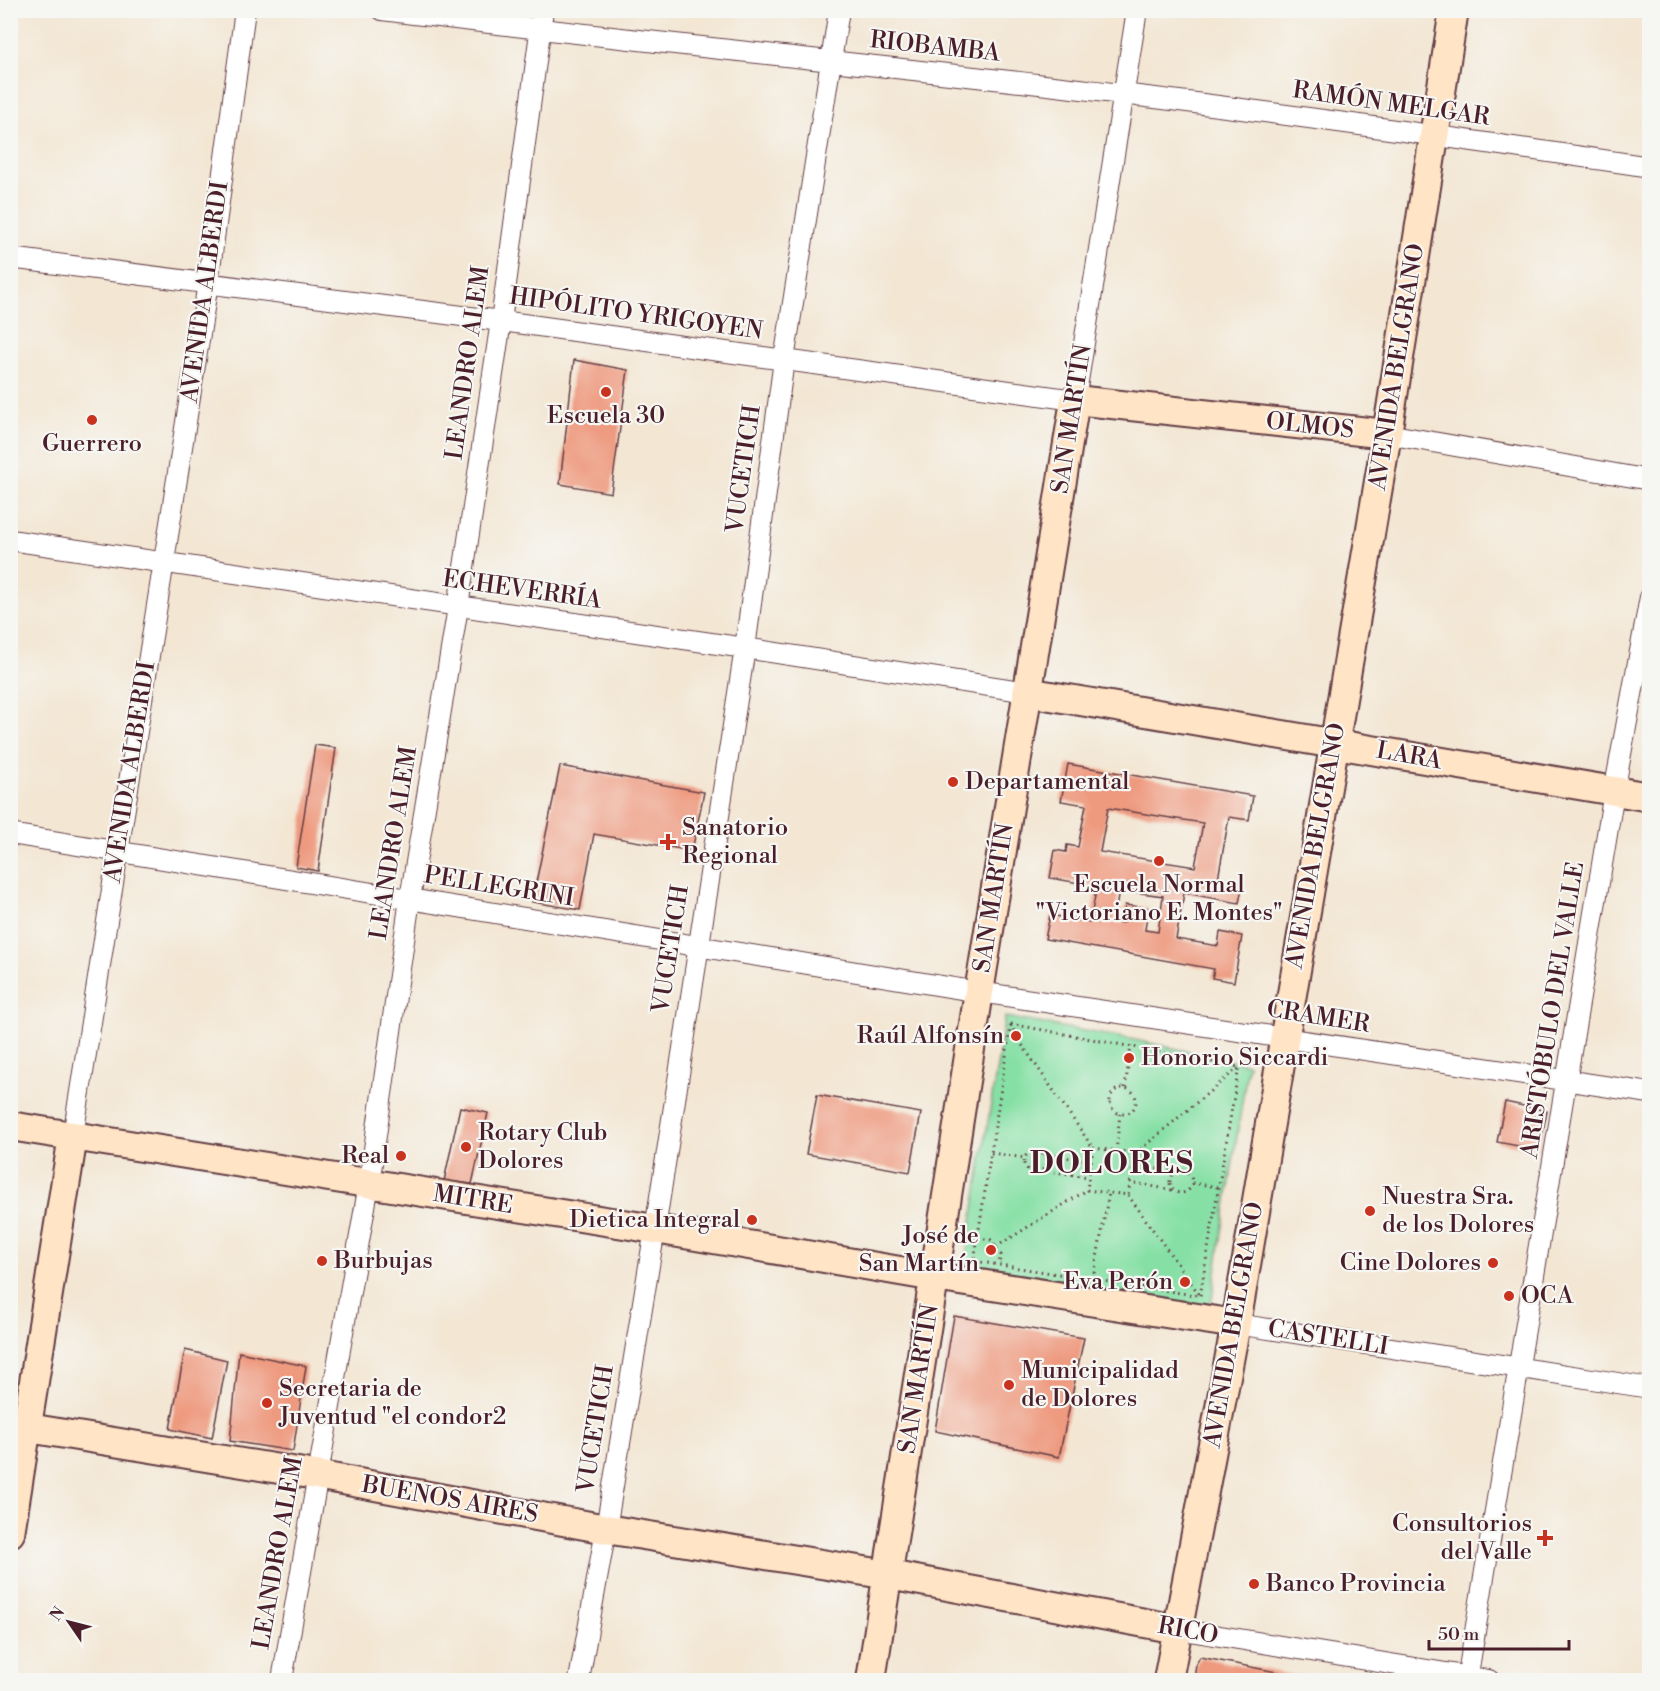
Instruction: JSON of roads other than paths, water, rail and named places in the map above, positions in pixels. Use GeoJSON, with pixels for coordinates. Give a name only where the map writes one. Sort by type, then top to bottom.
{"type":"FeatureCollection","features":[{"type":"Feature","properties":{"kind":"main road","name":"AVENIDA BELGRANO"},"geometry":{"type":"LineString","coordinates":[[1168,1680],[1236,1324],[1387,434],[1454,10]]}},
{"type":"Feature","properties":{"kind":"main road","name":"OLMOS"},"geometry":{"type":"LineString","coordinates":[[1075,400],[1387,434]]}},
{"type":"Feature","properties":{"kind":"main road","name":"SAN MARTÍN"},"geometry":{"type":"LineString","coordinates":[[871,1680],[1075,400]]}},
{"type":"Feature","properties":{"kind":"main road","name":"LARA"},"geometry":{"type":"LineString","coordinates":[[1027,692],[1650,797]]}},
{"type":"Feature","properties":{"kind":"main road","name":"MITRE"},"geometry":{"type":"LineString","coordinates":[[10,1126],[655,1229],[935,1277]]}},
{"type":"Feature","properties":{"kind":"main road","name":"AVENIDA ALBERDI"},"geometry":{"type":"LineString","coordinates":[[10,1533],[19,1427],[73,1136]]}},
{"type":"Feature","properties":{"kind":"main road","name":"CASTELLI"},"geometry":{"type":"LineString","coordinates":[[935,1277],[1236,1324]]}},
{"type":"Feature","properties":{"kind":"main road","name":"BUENOS AIRES"},"geometry":{"type":"LineString","coordinates":[[19,1427],[316,1475],[606,1529],[889,1575]]}},
{"type":"Feature","properties":{"kind":"main road","name":"RICO"},"geometry":{"type":"LineString","coordinates":[[889,1575],[1177,1629]]}},
{"type":"Feature","properties":{"kind":"street","name":"AVENIDA ALBERDI"},"geometry":{"type":"LineString","coordinates":[[73,1136],[208,283],[245,10]]}},
{"type":"Feature","properties":{"kind":"street","name":"RIOBAMBA"},"geometry":{"type":"LineString","coordinates":[[382,10],[542,20],[831,61],[1125,94]]}},
{"type":"Feature","properties":{"kind":"street","name":"VUCETICH"},"geometry":{"type":"LineString","coordinates":[[579,1680],[655,1229],[697,946],[745,648],[784,360],[838,10]]}},
{"type":"Feature","properties":{"kind":"street","name":"SAN MARTÍN"},"geometry":{"type":"LineString","coordinates":[[1075,400],[1137,10]]}},
{"type":"Feature","properties":{"kind":"street","name":"LEANDRO ALEM"},"geometry":{"type":"LineString","coordinates":[[282,1680],[316,1475],[369,1184],[410,899],[458,607],[501,321],[542,20]]}},
{"type":"Feature","properties":{"kind":"street","name":"RAMÓN MELGAR"},"geometry":{"type":"LineString","coordinates":[[1125,94],[1434,135],[1650,167]]}},
{"type":"Feature","properties":{"kind":"street","name":"HIPÓLITO YRIGOYEN"},"geometry":{"type":"LineString","coordinates":[[10,258],[501,321],[1075,400]]}},
{"type":"Feature","properties":{"kind":"street","name":"OLMOS"},"geometry":{"type":"LineString","coordinates":[[1387,434],[1650,480]]}},
{"type":"Feature","properties":{"kind":"street","name":"ECHEVERRÍA"},"geometry":{"type":"LineString","coordinates":[[10,540],[745,648],[1027,692]]}},
{"type":"Feature","properties":{"kind":"street","name":"ARISTÓBULO DEL VALLE"},"geometry":{"type":"LineString","coordinates":[[1468,1679],[1614,792],[1650,597]]}},
{"type":"Feature","properties":{"kind":"street","name":"PELLEGRINI"},"geometry":{"type":"LineString","coordinates":[[10,834],[979,992]]}},
{"type":"Feature","properties":{"kind":"street","name":"CRAMER"},"geometry":{"type":"LineString","coordinates":[[979,992],[1650,1093]]}},
{"type":"Feature","properties":{"kind":"street","name":"CASTELLI"},"geometry":{"type":"LineString","coordinates":[[1236,1324],[1650,1388]]}},
{"type":"Feature","properties":{"kind":"street","name":"RICO"},"geometry":{"type":"LineString","coordinates":[[1177,1629],[1468,1679],[1489,1680]]}},
{"type":"Feature","properties":{"kind":"place","name":"Escuela 30"},"geometry":{"type":"Point","coordinates":[606,392]}},
{"type":"Feature","properties":{"kind":"place","name":"Guerrero"},"geometry":{"type":"Point","coordinates":[92,420]}},
{"type":"Feature","properties":{"kind":"place","name":"Departamental"},"geometry":{"type":"Point","coordinates":[953,782]}},
{"type":"Feature","properties":{"kind":"place","name":"Sanatorio Regional"},"geometry":{"type":"Point","coordinates":[668,842]}},
{"type":"Feature","properties":{"kind":"place","name":"Escuela Normal \"Victoriano E. Montes\""},"geometry":{"type":"Point","coordinates":[1159,861]}},
{"type":"Feature","properties":{"kind":"place","name":"Raúl Alfonsín"},"geometry":{"type":"Point","coordinates":[1016,1036]}},
{"type":"Feature","properties":{"kind":"place","name":"Honorio Siccardi"},"geometry":{"type":"Point","coordinates":[1129,1058]}},
{"type":"Feature","properties":{"kind":"place","name":"Rotary Club Dolores"},"geometry":{"type":"Point","coordinates":[466,1147]}},
{"type":"Feature","properties":{"kind":"place","name":"Real"},"geometry":{"type":"Point","coordinates":[401,1156]}},
{"type":"Feature","properties":{"kind":"place","name":"Nuestra Sra. de los Dolores"},"geometry":{"type":"Point","coordinates":[1370,1211]}},
{"type":"Feature","properties":{"kind":"place","name":"Dietica Integral"},"geometry":{"type":"Point","coordinates":[752,1220]}},
{"type":"Feature","properties":{"kind":"place","name":"José de San Martín"},"geometry":{"type":"Point","coordinates":[991,1250]}},
{"type":"Feature","properties":{"kind":"place","name":"Burbujas"},"geometry":{"type":"Point","coordinates":[322,1261]}},
{"type":"Feature","properties":{"kind":"place","name":"Cine Dolores"},"geometry":{"type":"Point","coordinates":[1493,1263]}},
{"type":"Feature","properties":{"kind":"place","name":"Eva Perón"},"geometry":{"type":"Point","coordinates":[1185,1282]}},
{"type":"Feature","properties":{"kind":"place","name":"OCA"},"geometry":{"type":"Point","coordinates":[1509,1296]}},
{"type":"Feature","properties":{"kind":"place","name":"Municipalidad de Dolores"},"geometry":{"type":"Point","coordinates":[1009,1385]}},
{"type":"Feature","properties":{"kind":"place","name":"Secretaria de Juventud \"el condor2"},"geometry":{"type":"Point","coordinates":[267,1403]}},
{"type":"Feature","properties":{"kind":"place","name":"Consultorios del Valle"},"geometry":{"type":"Point","coordinates":[1545,1538]}},
{"type":"Feature","properties":{"kind":"place","name":"Banco Provincia"},"geometry":{"type":"Point","coordinates":[1254,1584]}},
{"type":"Feature","properties":{"kind":"district","name":"DOLORES"},"geometry":{"type":"Point","coordinates":[1112,1164]}}]}
